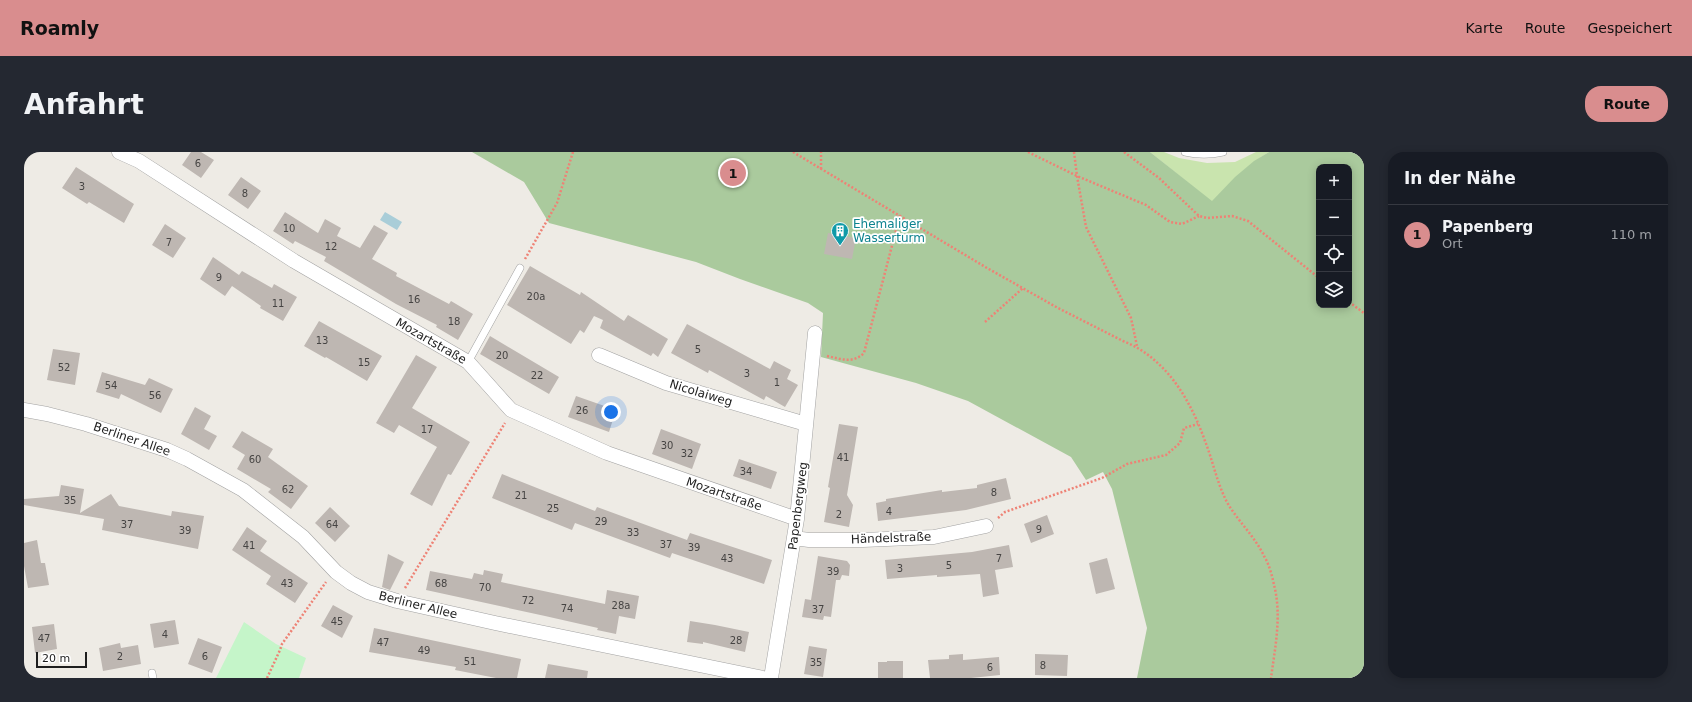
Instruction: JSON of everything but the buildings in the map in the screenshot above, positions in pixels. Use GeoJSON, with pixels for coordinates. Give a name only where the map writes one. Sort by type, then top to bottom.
{"type":"FeatureCollection","features":[{"type":"Feature","properties":{"kind":"street","name":"Mozartstraße"},"geometry":{"type":"LineString","coordinates":[[119,152],[139,161],[294,261],[468,362],[511,410],[607,453],[797,519]]}},
{"type":"Feature","properties":{"kind":"street","name":"Papenbergweg"},"geometry":{"type":"LineString","coordinates":[[771,678],[797,519],[814,333]]}},
{"type":"Feature","properties":{"kind":"street","name":"Nicolaiweg"},"geometry":{"type":"LineString","coordinates":[[599,355],[666,383],[806,424]]}},
{"type":"Feature","properties":{"kind":"street","name":"Berliner Allee"},"geometry":{"type":"LineString","coordinates":[[24,410],[86,424],[167,450],[187,459],[243,490],[303,537],[336,572],[351,583],[368,592],[397,601],[503,625],[763,678]]}},
{"type":"Feature","properties":{"kind":"street","name":"Händelstraße"},"geometry":{"type":"LineString","coordinates":[[794,538],[809,540],[934,538],[986,526]]}},
{"type":"Feature","properties":{"kind":"lane"},"geometry":{"type":"LineString","coordinates":[[1185,152],[1192,154],[1212,155],[1223,152]]}},
{"type":"Feature","properties":{"kind":"lane"},"geometry":{"type":"LineString","coordinates":[[468,362],[520,268]]}},
{"type":"Feature","properties":{"kind":"path"},"geometry":{"type":"LineString","coordinates":[[520,268],[557,203],[573,152]]}},
{"type":"Feature","properties":{"kind":"path"},"geometry":{"type":"LineString","coordinates":[[793,152],[821,170],[1023,288],[1124,341],[1137,346],[1154,358],[1174,380],[1192,410],[1228,503],[1264,555],[1275,585],[1278,616],[1271,678]]}},
{"type":"Feature","properties":{"kind":"path"},"geometry":{"type":"LineString","coordinates":[[821,152],[821,170]]}},
{"type":"Feature","properties":{"kind":"path"},"geometry":{"type":"LineString","coordinates":[[1028,152],[1077,176],[1146,205],[1170,222],[1182,224],[1199,216]]}},
{"type":"Feature","properties":{"kind":"path"},"geometry":{"type":"LineString","coordinates":[[1074,152],[1086,227],[1130,318],[1137,346]]}},
{"type":"Feature","properties":{"kind":"path"},"geometry":{"type":"LineString","coordinates":[[1124,152],[1159,178],[1199,216],[1207,218],[1232,216],[1248,221],[1316,276]]}},
{"type":"Feature","properties":{"kind":"path"},"geometry":{"type":"LineString","coordinates":[[812,352],[849,361],[859,359],[864,353],[900,215]]}},
{"type":"Feature","properties":{"kind":"path"},"geometry":{"type":"LineString","coordinates":[[985,322],[1023,288]]}},
{"type":"Feature","properties":{"kind":"path"},"geometry":{"type":"LineString","coordinates":[[1352,304],[1364,313]]}},
{"type":"Feature","properties":{"kind":"path"},"geometry":{"type":"LineString","coordinates":[[397,601],[511,410]]}},
{"type":"Feature","properties":{"kind":"path"},"geometry":{"type":"LineString","coordinates":[[1005,512],[1102,478],[1127,464],[1166,455],[1180,443],[1184,428],[1198,424]]}},
{"type":"Feature","properties":{"kind":"path"},"geometry":{"type":"LineString","coordinates":[[267,678],[282,644],[322,586],[336,572]]}},
{"type":"Feature","properties":{"kind":"green space"},"geometry":{"type":"Polygon","coordinates":[[[472,152],[1150,152],[1212,201],[1235,177],[1254,161],[1269,152],[1364,152],[1364,678],[1137,678],[1147,628],[1112,489],[1103,472],[1086,480],[1071,457],[968,401],[916,383],[821,357],[823,313],[808,303],[696,262],[549,223],[524,182],[472,152]]]}},
{"type":"Feature","properties":{"kind":"green space"},"geometry":{"type":"Polygon","coordinates":[[[1150,152],[1164,152],[1179,158],[1207,163],[1235,162],[1256,152],[1269,152],[1232,181],[1212,202],[1150,152]]]}},
{"type":"Feature","properties":{"kind":"green space"},"geometry":{"type":"Polygon","coordinates":[[[244,622],[276,644],[306,658],[299,678],[216,678],[244,622]]]}},
{"type":"Feature","properties":{"kind":"water"},"geometry":{"type":"Polygon","coordinates":[[[385,212],[402,222],[397,230],[380,220],[385,212]]]}},
{"type":"Feature","properties":{"kind":"place","name":"Papenberg"},"geometry":{"type":"Point","coordinates":[733,173]}},
{"type":"Feature","properties":{"kind":"place","name":"Ehemaliger Wasserturm"},"geometry":{"type":"Point","coordinates":[840,246]}}]}
